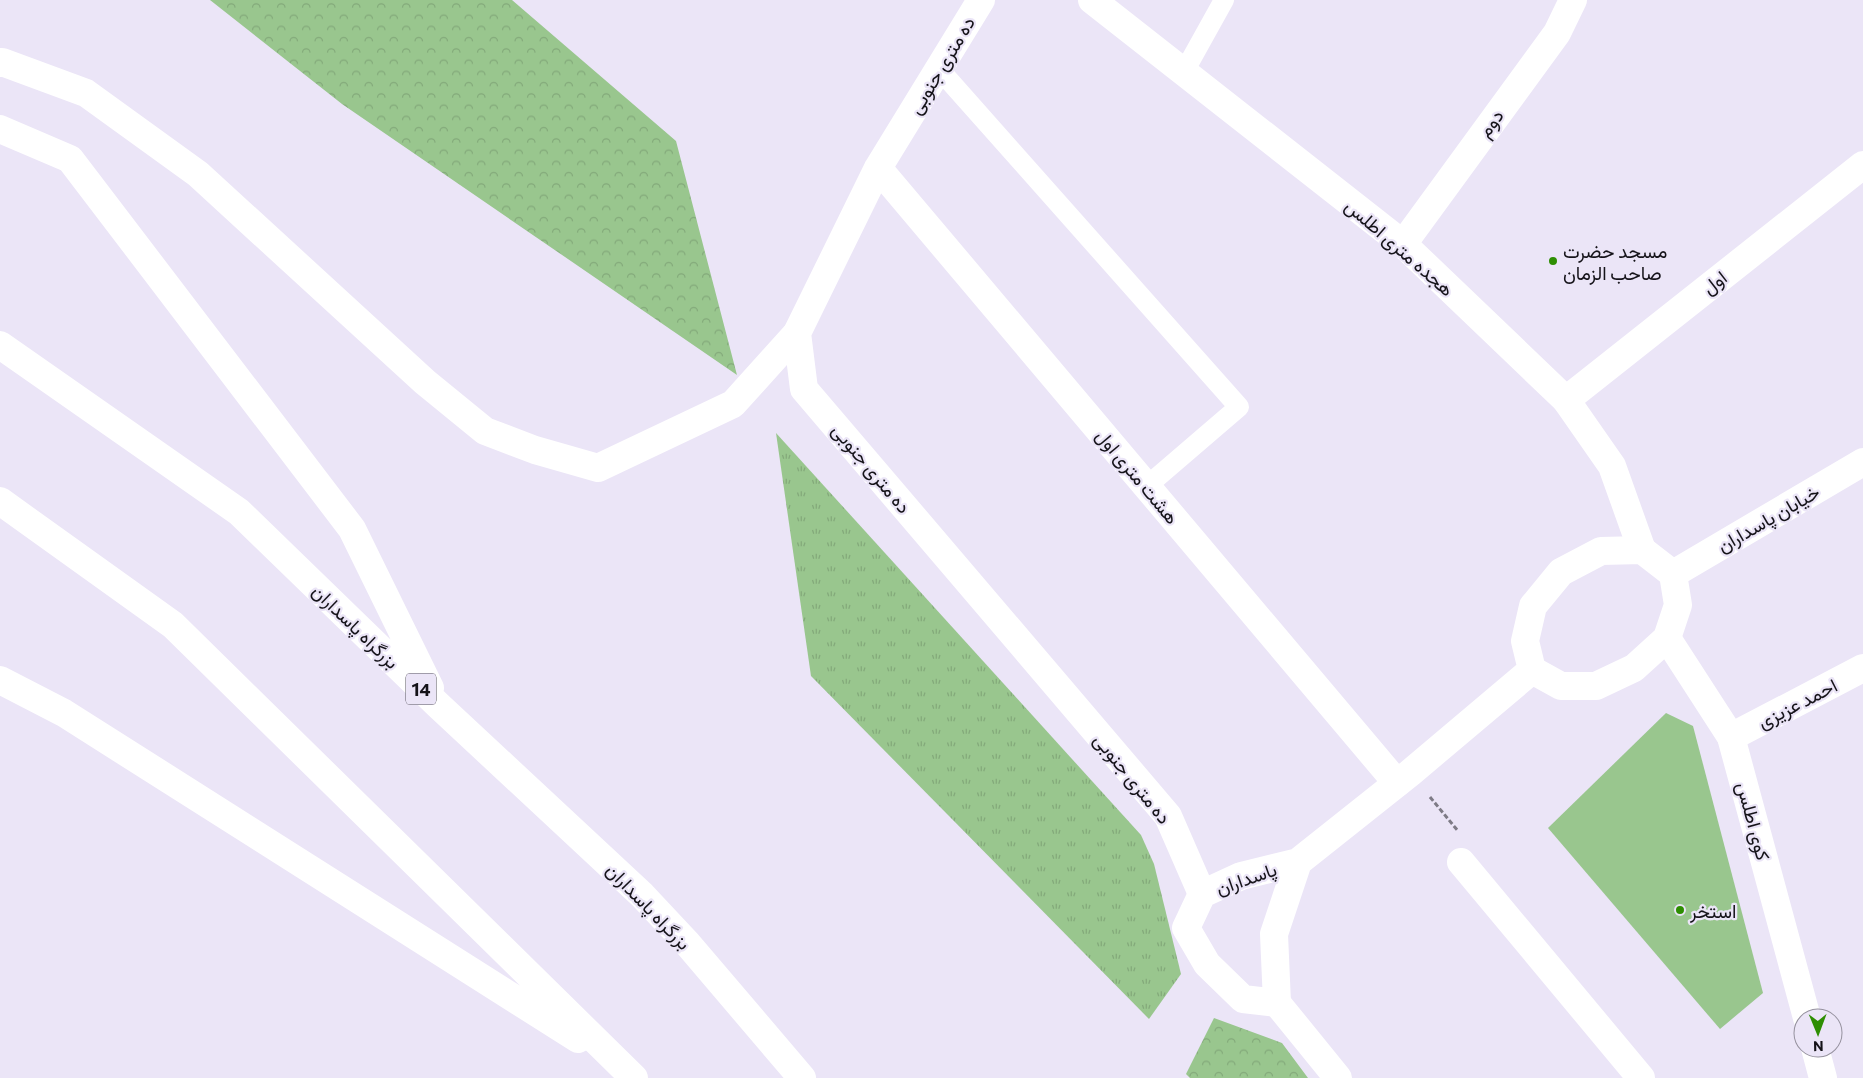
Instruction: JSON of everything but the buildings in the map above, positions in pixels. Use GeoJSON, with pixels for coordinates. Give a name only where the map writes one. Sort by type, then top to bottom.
{"type":"FeatureCollection","features":[{"type":"Feature","properties":{"kind":"main road","name":"ده متری جنوبی"},"geometry":{"type":"LineString","coordinates":[[981,0],[878,168],[798,333],[804,389],[1168,816],[1202,894]]}},
{"type":"Feature","properties":{"kind":"main road","name":"هجده متری اطلس"},"geometry":{"type":"LineString","coordinates":[[1092,0],[1403,244],[1566,400],[1612,466],[1642,550]]}},
{"type":"Feature","properties":{"kind":"main road","name":"دوم"},"geometry":{"type":"LineString","coordinates":[[1403,244],[1557,33],[1573,0]]}},
{"type":"Feature","properties":{"kind":"main road"},"geometry":{"type":"LineString","coordinates":[[0,63],[2,62],[86,93],[198,174],[425,382],[477,425],[485,431],[535,450],[598,468],[733,404],[798,333]]}},
{"type":"Feature","properties":{"kind":"main road"},"geometry":{"type":"LineString","coordinates":[[0,129],[70,159],[352,529],[438,705]]}},
{"type":"Feature","properties":{"kind":"main road","name":"اول"},"geometry":{"type":"LineString","coordinates":[[1566,400],[1863,165]]}},
{"type":"Feature","properties":{"kind":"main road","name":"هشت متری اول"},"geometry":{"type":"LineString","coordinates":[[878,168],[1147,486],[1403,778]]}},
{"type":"Feature","properties":{"kind":"main road","name":"بزرگراه پاسداران"},"geometry":{"type":"LineString","coordinates":[[0,344],[239,512],[438,705],[642,895],[687,943],[802,1078]]}},
{"type":"Feature","properties":{"kind":"main road","name":"خیابان پاسداران"},"geometry":{"type":"LineString","coordinates":[[1673,574],[1863,462]]}},
{"type":"Feature","properties":{"kind":"main road"},"geometry":{"type":"LineString","coordinates":[[0,501],[173,625],[629,1073]]}},
{"type":"Feature","properties":{"kind":"main road"},"geometry":{"type":"LineString","coordinates":[[1642,550],[1673,574],[1678,605],[1667,638],[1634,668],[1596,686],[1561,686],[1532,670],[1525,641],[1533,606],[1561,572],[1601,552],[1642,550]]}},
{"type":"Feature","properties":{"kind":"main road","name":"کوی اطلس"},"geometry":{"type":"LineString","coordinates":[[1667,638],[1731,737],[1804,1008]]}},
{"type":"Feature","properties":{"kind":"main road","name":"احمد عزیزی"},"geometry":{"type":"LineString","coordinates":[[1731,737],[1863,668]]}},
{"type":"Feature","properties":{"kind":"main road","name":"پاسداران"},"geometry":{"type":"LineString","coordinates":[[1298,862],[1274,934],[1277,1002],[1243,999],[1207,964],[1186,928],[1202,894],[1241,876],[1298,862],[1403,778],[1532,670]]}},
{"type":"Feature","properties":{"kind":"main road"},"geometry":{"type":"LineString","coordinates":[[0,680],[64,713],[629,1073]]}},
{"type":"Feature","properties":{"kind":"main road"},"geometry":{"type":"LineString","coordinates":[[1462,862],[1640,1078]]}},
{"type":"Feature","properties":{"kind":"main road"},"geometry":{"type":"LineString","coordinates":[[1277,1002],[1338,1078]]}},
{"type":"Feature","properties":{"kind":"main road"},"geometry":{"type":"LineString","coordinates":[[1818,1058],[1823,1078]]}},
{"type":"Feature","properties":{"kind":"lane"},"geometry":{"type":"LineString","coordinates":[[1184,72],[1224,0]]}},
{"type":"Feature","properties":{"kind":"lane"},"geometry":{"type":"LineString","coordinates":[[939,69],[1239,407],[1147,486]]}},
{"type":"Feature","properties":{"kind":"path"},"geometry":{"type":"LineString","coordinates":[[1403,778],[1475,850],[1462,862]]}},
{"type":"Feature","properties":{"kind":"green space"},"geometry":{"type":"Polygon","coordinates":[[[210,0],[512,0],[676,141],[737,375],[342,104],[210,0]]]}},
{"type":"Feature","properties":{"kind":"green space"},"geometry":{"type":"Polygon","coordinates":[[[776,433],[1141,835],[1154,864],[1181,974],[1149,1019],[811,676],[776,433]]]}},
{"type":"Feature","properties":{"kind":"green space","name":"استخر"},"geometry":{"type":"Polygon","coordinates":[[[1666,713],[1693,726],[1763,993],[1720,1029],[1548,828],[1666,713]]]}},
{"type":"Feature","properties":{"kind":"green space"},"geometry":{"type":"Polygon","coordinates":[[[1214,1018],[1282,1043],[1308,1078],[1190,1078],[1186,1074],[1214,1018]]]}},
{"type":"Feature","properties":{"kind":"place","name":"مسجد حضرت صاحب الزمان"},"geometry":{"type":"Point","coordinates":[1553,261]}},
{"type":"Feature","properties":{"kind":"place","name":"استخر"},"geometry":{"type":"Point","coordinates":[1680,910]}}]}
